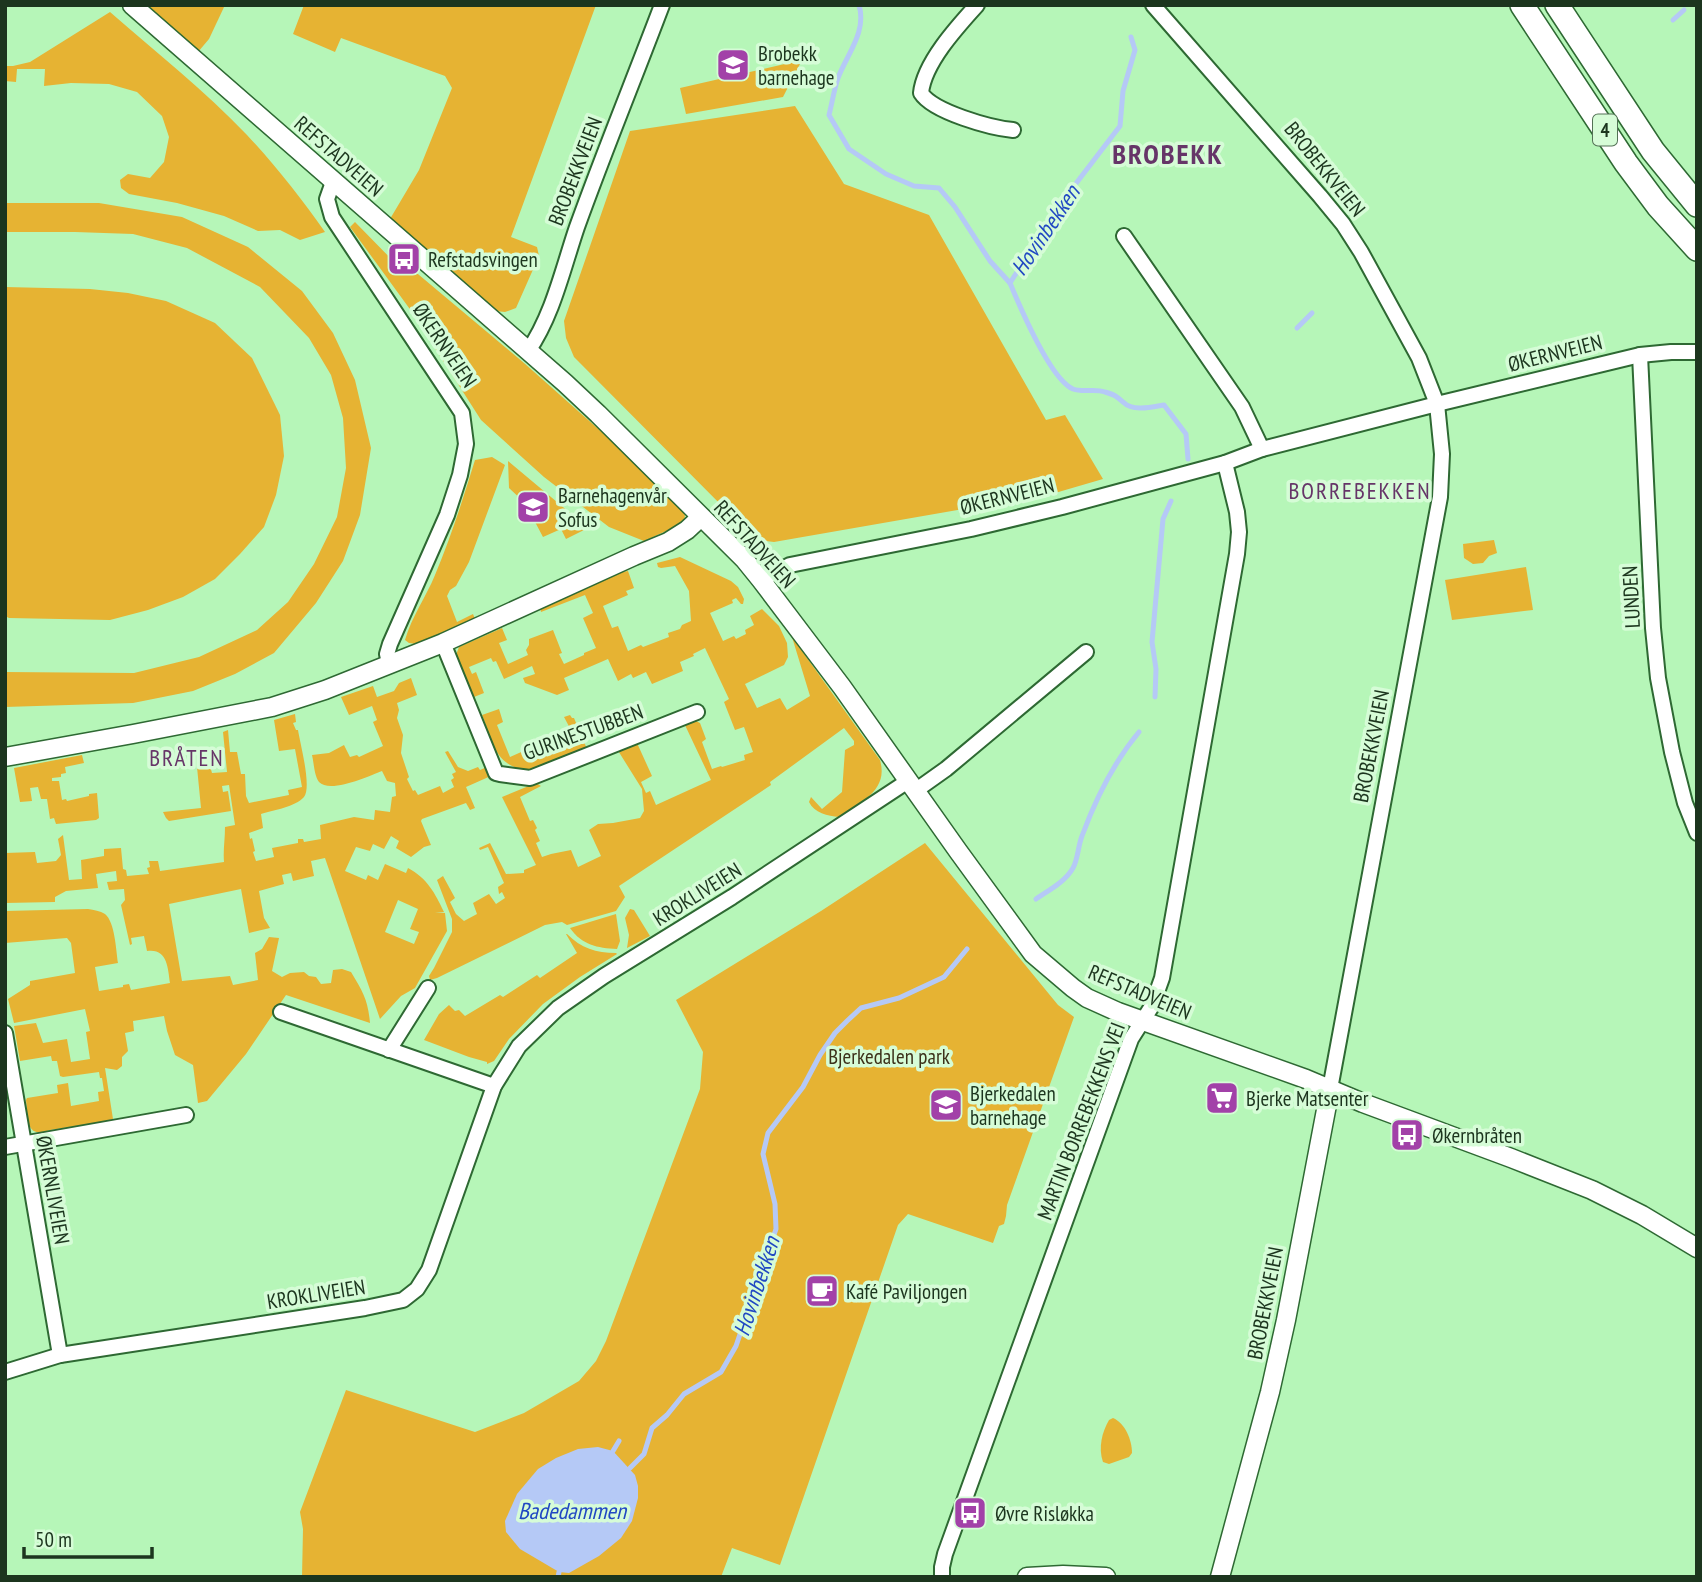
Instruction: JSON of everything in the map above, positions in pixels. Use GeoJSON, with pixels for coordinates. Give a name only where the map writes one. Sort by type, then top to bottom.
{"type":"FeatureCollection","features":[{"type":"Feature","properties":{"kind":"highway","name":"4"},"geometry":{"type":"LineString","coordinates":[[1522,5],[1626,163],[1658,206],[1697,248]]}},
{"type":"Feature","properties":{"kind":"highway","name":"4"},"geometry":{"type":"LineString","coordinates":[[1557,5],[1653,151],[1697,205]]}},
{"type":"Feature","properties":{"kind":"street","name":"REFSTADVEIEN"},"geometry":{"type":"LineString","coordinates":[[132,5],[598,414],[744,559],[849,697],[1033,954],[1059,977],[1087,998],[1142,1021],[1330,1089],[1592,1190],[1642,1215],[1697,1248]]}},
{"type":"Feature","properties":{"kind":"street","name":"BROBEKKVEIEN"},"geometry":{"type":"LineString","coordinates":[[528,351],[545,321],[578,225],[662,5]]}},
{"type":"Feature","properties":{"kind":"street"},"geometry":{"type":"LineString","coordinates":[[977,5],[937,54],[924,80],[921,93],[933,105],[952,113],[989,126],[1013,130]]}},
{"type":"Feature","properties":{"kind":"street","name":"BROBEKKVEIEN"},"geometry":{"type":"LineString","coordinates":[[1153,5],[1343,224],[1414,348],[1429,381],[1437,404],[1442,454],[1440,497],[1286,1320],[1270,1392],[1220,1577]]}},
{"type":"Feature","properties":{"kind":"street","name":"ØKERNVEIEN"},"geometry":{"type":"LineString","coordinates":[[333,182],[327,198],[332,217],[462,413],[466,444],[460,475],[447,515],[390,644],[387,654],[389,663]]}},
{"type":"Feature","properties":{"kind":"street"},"geometry":{"type":"LineString","coordinates":[[1124,236],[1242,407],[1262,449]]}},
{"type":"Feature","properties":{"kind":"street","name":"ØKERNVEIEN"},"geometry":{"type":"LineString","coordinates":[[761,580],[790,565],[971,529],[1062,507],[1225,463],[1262,449],[1437,404],[1640,355],[1697,352]]}},
{"type":"Feature","properties":{"kind":"street","name":"LUNDEN"},"geometry":{"type":"LineString","coordinates":[[1640,355],[1653,628],[1658,678],[1672,752],[1685,803],[1697,833]]}},
{"type":"Feature","properties":{"kind":"street","name":"MARTIN BORREBEKKENS VEI"},"geometry":{"type":"LineString","coordinates":[[942,1577],[945,1554],[1130,1042],[1152,1006],[1162,978],[1237,554],[1237,512],[1225,463]]}},
{"type":"Feature","properties":{"kind":"street"},"geometry":{"type":"LineString","coordinates":[[5,757],[271,707],[325,690],[443,643],[668,542],[701,517]]}},
{"type":"Feature","properties":{"kind":"street","name":"GURINESTUBBEN"},"geometry":{"type":"LineString","coordinates":[[443,643],[496,773],[530,778],[697,712]]}},
{"type":"Feature","properties":{"kind":"street","name":"KROKLIVEIEN"},"geometry":{"type":"LineString","coordinates":[[5,1372],[60,1355],[402,1300],[417,1289],[429,1270],[494,1086],[519,1046],[558,1008],[604,976],[912,786],[946,769],[1086,652]]}},
{"type":"Feature","properties":{"kind":"street"},"geometry":{"type":"LineString","coordinates":[[389,1050],[428,988]]}},
{"type":"Feature","properties":{"kind":"street"},"geometry":{"type":"LineString","coordinates":[[281,1012],[494,1086]]}},
{"type":"Feature","properties":{"kind":"street","name":"ØKERNLIVEIEN"},"geometry":{"type":"LineString","coordinates":[[5,1033],[60,1355]]}},
{"type":"Feature","properties":{"kind":"street"},"geometry":{"type":"LineString","coordinates":[[5,1147],[186,1115]]}},
{"type":"Feature","properties":{"kind":"street"},"geometry":{"type":"LineString","coordinates":[[1027,1577],[1106,1577]]}},
{"type":"Feature","properties":{"kind":"green space"},"geometry":{"type":"Polygon","coordinates":[[[144,5],[225,5],[209,39],[198,52],[144,5]]]}},
{"type":"Feature","properties":{"kind":"green space"},"geometry":{"type":"Polygon","coordinates":[[[304,5],[596,5],[511,237],[537,247],[539,256],[516,308],[505,312],[495,311],[390,219],[419,170],[452,88],[445,76],[341,38],[335,52],[293,34],[304,5]]]}},
{"type":"Feature","properties":{"kind":"green space"},"geometry":{"type":"Polygon","coordinates":[[[110,12],[197,87],[247,135],[288,182],[325,232],[300,240],[280,230],[258,231],[224,216],[129,194],[121,188],[120,180],[128,174],[150,178],[164,162],[169,137],[162,116],[137,92],[109,84],[71,83],[44,86],[45,69],[17,69],[16,82],[5,81],[5,66],[30,62],[110,12]]]}},
{"type":"Feature","properties":{"kind":"green space"},"geometry":{"type":"Polygon","coordinates":[[[802,60],[783,97],[686,114],[680,88],[802,60]]]}},
{"type":"Feature","properties":{"kind":"green space"},"geometry":{"type":"Polygon","coordinates":[[[795,106],[844,184],[929,215],[1046,420],[1065,415],[1103,479],[1055,493],[774,542],[748,539],[741,525],[574,357],[566,338],[564,321],[630,131],[795,106]]]}},
{"type":"Feature","properties":{"kind":"green space"},"geometry":{"type":"Polygon","coordinates":[[[5,203],[99,203],[182,217],[248,247],[302,291],[333,333],[355,380],[371,448],[360,515],[343,561],[316,603],[274,653],[235,674],[193,691],[133,703],[5,707],[5,672],[134,673],[199,657],[257,630],[288,602],[314,564],[337,517],[346,468],[343,418],[331,375],[309,338],[260,287],[187,248],[133,234],[5,232],[5,203]]]}},
{"type":"Feature","properties":{"kind":"green space"},"geometry":{"type":"Polygon","coordinates":[[[355,222],[401,269],[406,264],[604,434],[681,508],[685,515],[684,523],[644,541],[609,527],[544,477],[481,420],[412,312],[350,227],[355,222]]]}},
{"type":"Feature","properties":{"kind":"green space"},"geometry":{"type":"Polygon","coordinates":[[[5,287],[90,289],[166,301],[215,323],[252,358],[280,415],[284,456],[276,495],[264,527],[215,579],[183,597],[110,620],[5,616],[5,287]]]}},
{"type":"Feature","properties":{"kind":"green space"},"geometry":{"type":"Polygon","coordinates":[[[492,457],[505,465],[469,562],[456,586],[447,596],[457,622],[473,614],[475,619],[416,644],[409,643],[405,640],[408,631],[441,561],[475,460],[492,457]]]}},
{"type":"Feature","properties":{"kind":"green space"},"geometry":{"type":"Polygon","coordinates":[[[508,461],[588,528],[566,539],[561,529],[543,537],[525,503],[509,488],[508,461]]]}},
{"type":"Feature","properties":{"kind":"green space"},"geometry":{"type":"Polygon","coordinates":[[[1494,540],[1497,553],[1489,556],[1483,563],[1473,564],[1464,558],[1463,544],[1494,540]]]}},
{"type":"Feature","properties":{"kind":"green space"},"geometry":{"type":"Polygon","coordinates":[[[680,557],[731,581],[738,587],[744,599],[743,604],[736,598],[732,600],[733,603],[710,613],[723,641],[746,634],[745,630],[754,625],[750,616],[762,609],[779,626],[787,643],[788,657],[784,665],[745,684],[757,708],[780,698],[787,710],[810,696],[792,637],[880,760],[882,771],[877,788],[864,801],[839,817],[826,815],[811,806],[811,797],[822,809],[842,792],[845,750],[854,745],[844,728],[770,782],[771,785],[619,886],[625,897],[616,911],[567,925],[562,922],[545,925],[430,980],[429,976],[452,932],[452,919],[437,880],[443,876],[455,898],[450,902],[456,914],[464,921],[477,914],[473,903],[489,894],[496,904],[505,898],[502,892],[499,894],[498,887],[504,883],[488,847],[479,848],[490,843],[506,874],[524,873],[524,870],[536,865],[502,797],[536,783],[541,786],[520,797],[530,821],[533,820],[537,828],[535,830],[540,841],[536,843],[542,857],[571,850],[578,867],[601,856],[589,830],[598,824],[640,818],[644,811],[642,789],[617,749],[637,743],[652,776],[641,782],[646,793],[650,791],[656,805],[711,780],[684,723],[694,720],[700,723],[706,739],[702,742],[712,769],[745,760],[744,755],[753,752],[744,727],[735,730],[724,702],[729,699],[705,648],[680,662],[683,671],[652,684],[646,672],[633,678],[631,674],[618,681],[608,659],[564,678],[569,690],[557,695],[525,683],[523,678],[535,674],[532,666],[504,679],[496,661],[493,662],[491,658],[469,667],[472,674],[476,672],[484,693],[474,697],[456,655],[459,647],[502,628],[507,640],[499,643],[508,664],[528,655],[526,650],[529,639],[553,630],[564,664],[584,655],[596,648],[583,618],[593,613],[585,595],[541,612],[540,607],[612,574],[628,571],[634,588],[626,591],[628,595],[603,606],[612,628],[618,626],[628,651],[669,637],[668,633],[691,621],[689,591],[675,566],[661,568],[657,563],[680,557]]]}},
{"type":"Feature","properties":{"kind":"green space"},"geometry":{"type":"Polygon","coordinates":[[[1526,567],[1533,610],[1452,620],[1445,580],[1526,567]]]}},
{"type":"Feature","properties":{"kind":"green space"},"geometry":{"type":"Polygon","coordinates":[[[411,678],[417,695],[397,703],[397,718],[403,735],[401,753],[409,777],[407,779],[413,791],[418,795],[440,786],[443,793],[454,787],[451,780],[454,778],[452,774],[456,772],[445,752],[448,751],[458,767],[468,771],[487,767],[493,775],[466,787],[475,808],[470,810],[466,803],[422,819],[431,845],[411,857],[396,848],[399,841],[391,836],[384,849],[373,844],[370,851],[356,847],[345,871],[366,880],[368,875],[378,880],[385,864],[406,873],[408,868],[420,876],[434,892],[444,912],[435,912],[445,913],[447,931],[415,988],[401,996],[380,1019],[325,858],[311,861],[314,876],[293,881],[291,873],[282,875],[284,884],[259,891],[264,918],[270,928],[249,933],[241,889],[169,904],[182,981],[230,976],[233,985],[258,980],[255,953],[262,949],[269,937],[279,938],[272,971],[282,977],[290,973],[304,972],[316,977],[321,984],[331,983],[333,970],[351,972],[364,996],[370,1023],[286,995],[246,1054],[207,1101],[198,1103],[193,1065],[175,1055],[164,1016],[133,1021],[134,1031],[125,1033],[128,1051],[122,1057],[122,1066],[117,1070],[105,1068],[113,1119],[42,1132],[32,1129],[28,1120],[27,1098],[58,1093],[57,1085],[68,1083],[71,1106],[99,1101],[98,1092],[104,1091],[99,1072],[63,1077],[60,1076],[57,1061],[52,1061],[51,1056],[20,1061],[14,1026],[36,1023],[43,1043],[67,1039],[71,1062],[90,1059],[86,1032],[90,1031],[85,1009],[14,1023],[8,999],[30,985],[30,981],[75,973],[71,943],[67,938],[5,943],[5,911],[88,909],[103,913],[113,930],[118,963],[95,967],[99,991],[129,984],[131,990],[170,983],[163,956],[159,952],[147,951],[144,936],[131,938],[130,945],[121,905],[125,900],[124,889],[109,890],[107,882],[117,881],[116,871],[96,874],[98,888],[66,891],[55,897],[55,902],[5,903],[5,853],[35,852],[37,863],[56,861],[61,855],[58,839],[63,835],[69,880],[82,879],[81,860],[104,856],[104,849],[121,848],[123,869],[126,870],[127,876],[149,874],[149,861],[158,861],[160,871],[224,862],[225,827],[235,825],[229,785],[222,786],[223,792],[228,791],[231,811],[169,821],[163,812],[201,808],[197,767],[210,766],[212,773],[227,772],[223,732],[228,730],[230,752],[237,752],[241,774],[245,774],[249,803],[289,795],[288,790],[302,787],[295,749],[279,751],[274,720],[295,714],[296,722],[293,723],[298,730],[303,754],[306,792],[304,797],[295,803],[261,814],[263,828],[249,833],[256,861],[274,857],[272,848],[298,843],[298,839],[303,839],[304,842],[321,839],[320,825],[354,817],[374,820],[375,810],[390,812],[392,797],[396,796],[395,783],[387,781],[382,771],[350,783],[324,785],[317,779],[312,755],[329,753],[344,745],[350,757],[359,757],[383,746],[373,722],[377,720],[372,706],[349,715],[341,697],[373,686],[377,697],[394,691],[399,683],[411,678]],[[398,900],[385,932],[414,944],[419,932],[410,929],[418,909],[398,900]]]}},
{"type":"Feature","properties":{"kind":"green space"},"geometry":{"type":"Polygon","coordinates":[[[499,709],[503,722],[497,725],[510,757],[546,741],[551,740],[554,743],[568,737],[566,734],[572,732],[564,717],[570,715],[574,718],[587,749],[528,770],[508,764],[497,752],[482,715],[499,709]]]}},
{"type":"Feature","properties":{"kind":"green space"},"geometry":{"type":"Polygon","coordinates":[[[82,755],[84,763],[65,767],[66,773],[52,778],[52,781],[59,781],[62,800],[97,793],[99,818],[56,824],[54,818],[50,819],[47,799],[41,799],[38,787],[30,788],[32,801],[20,802],[14,768],[82,755]]]}},
{"type":"Feature","properties":{"kind":"green space","name":"Bjerkedalen park"},"geometry":{"type":"Polygon","coordinates":[[[925,843],[1058,1005],[1074,1017],[1007,1205],[1004,1224],[999,1226],[993,1243],[908,1214],[898,1225],[780,1565],[732,1548],[721,1577],[302,1577],[303,1529],[300,1512],[346,1390],[475,1432],[524,1413],[579,1381],[596,1361],[606,1341],[700,1089],[703,1052],[676,1000],[925,843]]]}},
{"type":"Feature","properties":{"kind":"green space"},"geometry":{"type":"Polygon","coordinates":[[[630,909],[634,910],[650,936],[627,948],[629,935],[625,918],[630,909]]]}},
{"type":"Feature","properties":{"kind":"green space"},"geometry":{"type":"Polygon","coordinates":[[[616,914],[620,941],[617,949],[590,944],[570,928],[616,914]]]}},
{"type":"Feature","properties":{"kind":"green space"},"geometry":{"type":"Polygon","coordinates":[[[566,934],[589,949],[617,954],[543,1004],[509,1039],[494,1061],[487,1064],[424,1040],[439,1014],[449,1005],[465,1016],[500,995],[503,997],[537,975],[540,978],[577,953],[566,934]]]}},
{"type":"Feature","properties":{"kind":"green space"},"geometry":{"type":"Polygon","coordinates":[[[1113,1418],[1127,1432],[1132,1453],[1129,1457],[1109,1464],[1103,1462],[1101,1446],[1109,1420],[1113,1418]]]}},
{"type":"Feature","properties":{"kind":"water","name":"Badedammen"},"geometry":{"type":"Polygon","coordinates":[[[598,1447],[613,1451],[635,1475],[638,1498],[632,1521],[621,1538],[599,1556],[569,1573],[559,1572],[520,1549],[506,1532],[505,1521],[517,1494],[538,1469],[578,1449],[598,1447]]]}},
{"type":"Feature","properties":{"kind":"waterway"},"geometry":{"type":"LineString","coordinates":[[859,5],[861,15],[858,34],[838,78],[829,115],[849,149],[886,174],[914,186],[939,188],[955,207],[990,261],[1010,283]]}},
{"type":"Feature","properties":{"kind":"waterway"},"geometry":{"type":"LineString","coordinates":[[1673,20],[1684,10]]}},
{"type":"Feature","properties":{"kind":"waterway","name":"Hovinbekken"},"geometry":{"type":"LineString","coordinates":[[1131,37],[1135,50],[1123,91],[1120,126],[1058,207],[1010,283],[1037,341],[1064,383],[1077,390],[1097,390],[1111,394],[1132,407],[1164,405],[1186,434],[1188,459]]}},
{"type":"Feature","properties":{"kind":"waterway"},"geometry":{"type":"LineString","coordinates":[[1297,328],[1312,313]]}},
{"type":"Feature","properties":{"kind":"waterway","name":"Hovinbekken"},"geometry":{"type":"LineString","coordinates":[[1155,697],[1156,669],[1152,642],[1163,519],[1171,501]]}},
{"type":"Feature","properties":{"kind":"waterway","name":"Hovinbekken"},"geometry":{"type":"LineString","coordinates":[[1036,899],[1070,873],[1099,795],[1121,756],[1139,732]]}},
{"type":"Feature","properties":{"kind":"waterway","name":"Hovinbekken"},"geometry":{"type":"LineString","coordinates":[[630,1468],[644,1454],[652,1428],[684,1394],[721,1372],[736,1346],[776,1229],[775,1204],[763,1154],[768,1133],[803,1087],[835,1033],[861,1008],[899,998],[944,977],[967,949]]}},
{"type":"Feature","properties":{"kind":"waterway"},"geometry":{"type":"LineString","coordinates":[[613,1451],[619,1441]]}},
{"type":"Feature","properties":{"kind":"waterway","name":"Hovinbekken"},"geometry":{"type":"LineString","coordinates":[[558,1577],[559,1572]]}},
{"type":"Feature","properties":{"kind":"place","name":"Brobekk barnehage"},"geometry":{"type":"Point","coordinates":[733,65]}},
{"type":"Feature","properties":{"kind":"place","name":"Refstadsvingen"},"geometry":{"type":"Point","coordinates":[404,259]}},
{"type":"Feature","properties":{"kind":"place","name":"Barnehagenvår Sofus"},"geometry":{"type":"Point","coordinates":[533,507]}},
{"type":"Feature","properties":{"kind":"place","name":"Bjerke Matsenter"},"geometry":{"type":"Point","coordinates":[1222,1098]}},
{"type":"Feature","properties":{"kind":"place","name":"Bjerkedalen barnehage"},"geometry":{"type":"Point","coordinates":[946,1105]}},
{"type":"Feature","properties":{"kind":"place","name":"Økernbråten"},"geometry":{"type":"Point","coordinates":[1407,1135]}},
{"type":"Feature","properties":{"kind":"place","name":"Kafé Paviljongen"},"geometry":{"type":"Point","coordinates":[822,1291]}},
{"type":"Feature","properties":{"kind":"place","name":"Øvre Risløkka"},"geometry":{"type":"Point","coordinates":[970,1513]}},
{"type":"Feature","properties":{"kind":"district","name":"BROBEKK"},"geometry":{"type":"Point","coordinates":[1168,153]}},
{"type":"Feature","properties":{"kind":"district","name":"BORREBEKKEN"},"geometry":{"type":"Point","coordinates":[1360,490]}},
{"type":"Feature","properties":{"kind":"district","name":"BRÅTEN"},"geometry":{"type":"Point","coordinates":[187,757]}}]}
